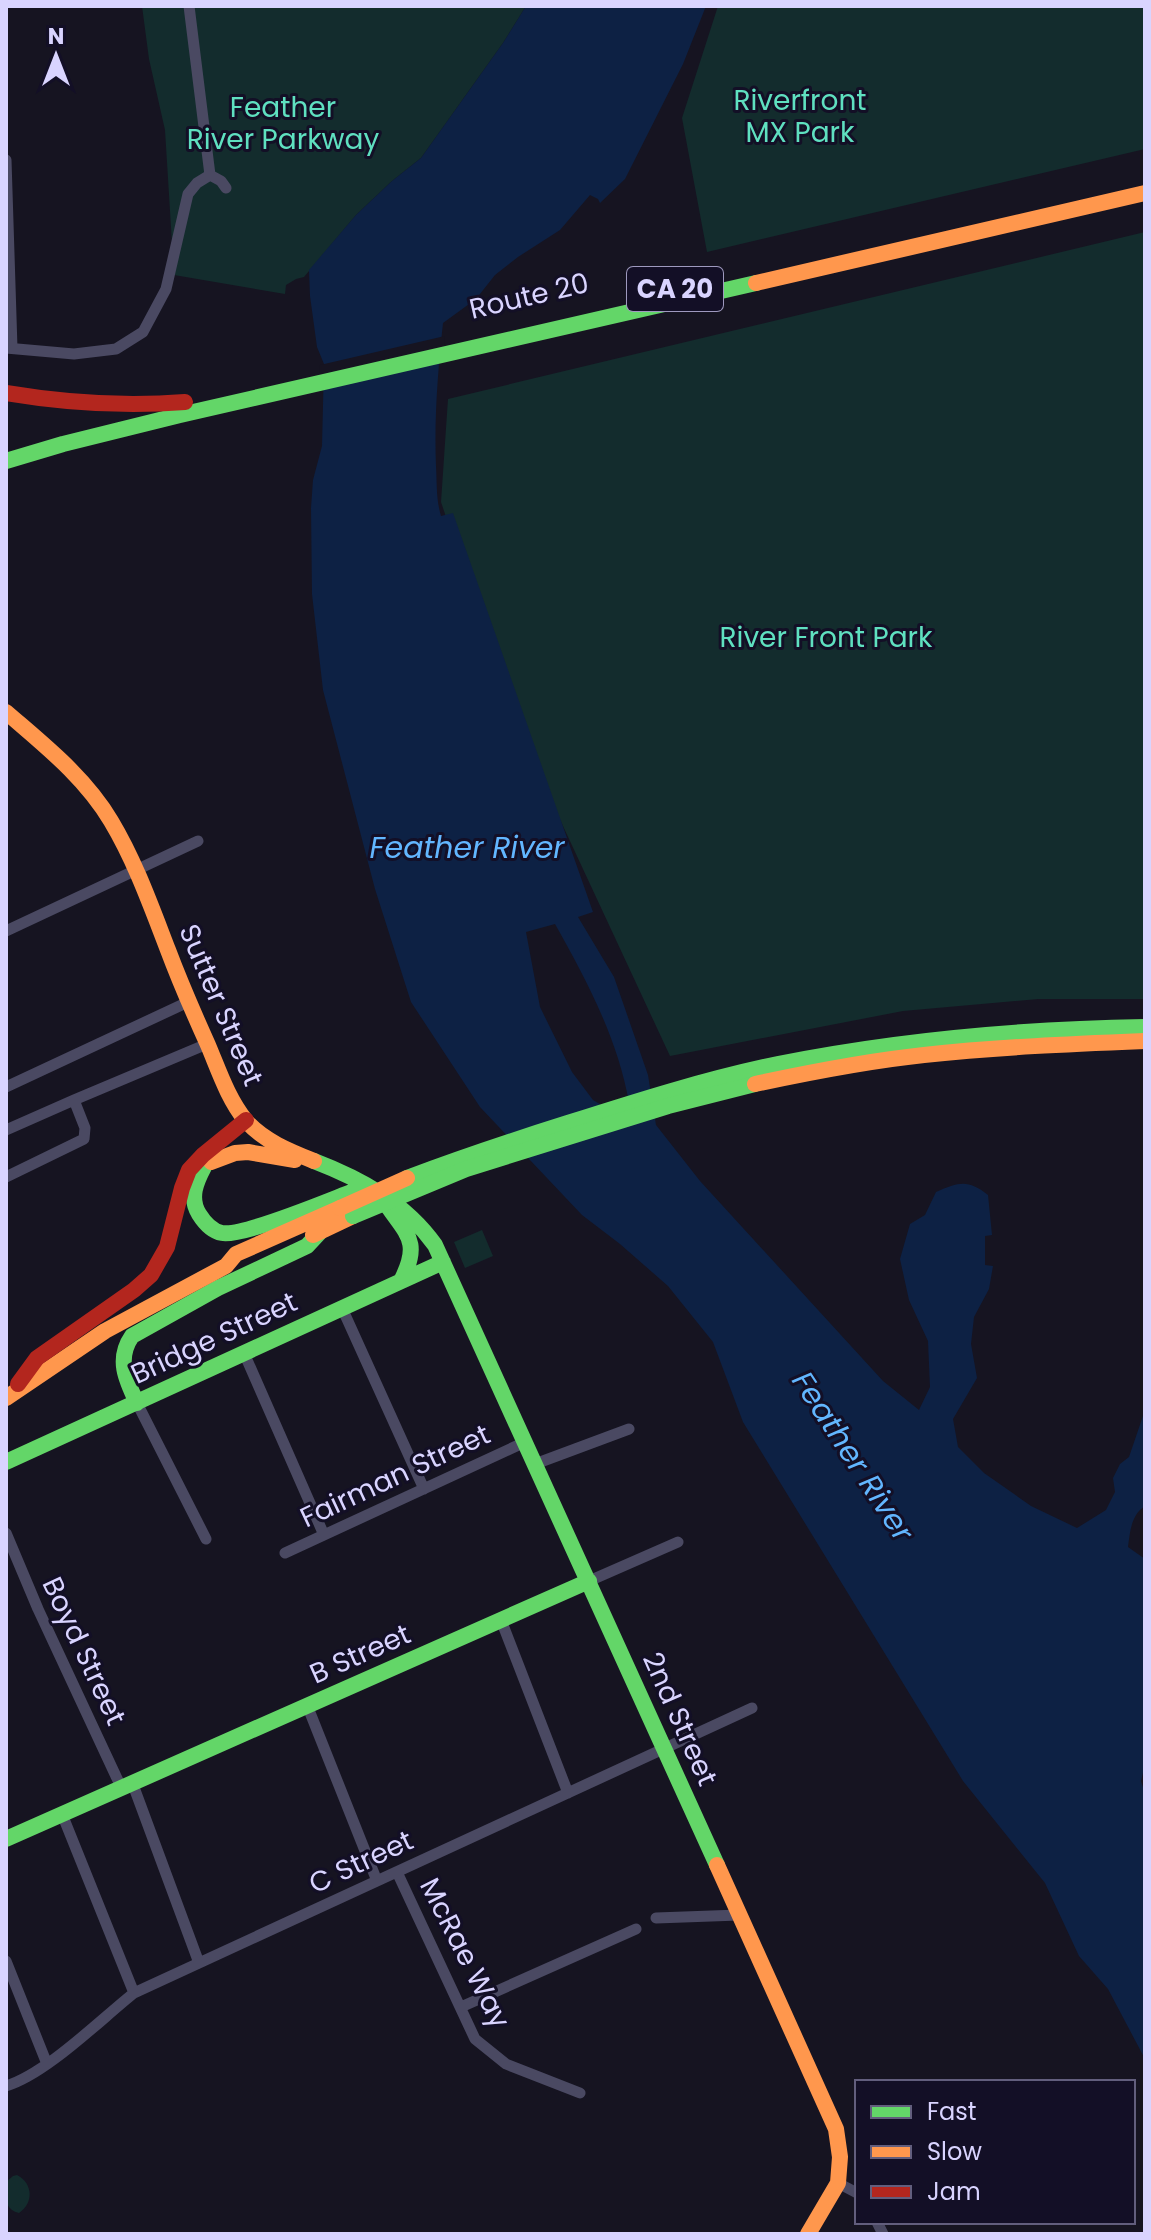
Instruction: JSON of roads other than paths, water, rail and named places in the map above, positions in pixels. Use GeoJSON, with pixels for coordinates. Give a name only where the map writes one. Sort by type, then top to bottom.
{"type":"FeatureCollection","features":[{"type":"Feature","properties":{"kind":"main road","name":"Route 20"},"geometry":{"type":"LineString","coordinates":[[206,403],[1145,181]]}},
{"type":"Feature","properties":{"kind":"main road","name":"Route 20"},"geometry":{"type":"LineString","coordinates":[[206,403],[1145,193]]}},
{"type":"Feature","properties":{"kind":"main road"},"geometry":{"type":"LineString","coordinates":[[6,393],[98,405],[185,402]]}},
{"type":"Feature","properties":{"kind":"main road","name":"CA 20"},"geometry":{"type":"LineString","coordinates":[[6,447],[185,402],[206,403]]}},
{"type":"Feature","properties":{"kind":"main road","name":"CA 20"},"geometry":{"type":"LineString","coordinates":[[6,461],[206,403]]}},
{"type":"Feature","properties":{"kind":"main road","name":"Sutter Street"},"geometry":{"type":"LineString","coordinates":[[6,712],[83,783],[110,819],[136,870],[188,1002],[231,1098],[250,1124],[285,1150],[350,1176],[380,1194],[416,1221],[443,1262]]}},
{"type":"Feature","properties":{"kind":"main road"},"geometry":{"type":"LineString","coordinates":[[341,1208],[470,1154],[664,1092],[784,1063],[895,1044],[963,1037],[1145,1027]]}},
{"type":"Feature","properties":{"kind":"main road"},"geometry":{"type":"LineString","coordinates":[[250,1124],[198,1175],[193,1189],[193,1200],[201,1220],[218,1232],[243,1231],[341,1208],[668,1106],[744,1086],[828,1069],[923,1055],[1036,1045],[1145,1041]]}},
{"type":"Feature","properties":{"kind":"main road"},"geometry":{"type":"LineString","coordinates":[[8,1397],[37,1358],[134,1290],[154,1272],[167,1247],[189,1170],[203,1155],[250,1124]]}},
{"type":"Feature","properties":{"kind":"main road"},"geometry":{"type":"LineString","coordinates":[[211,1162],[235,1153],[248,1152],[316,1162]]}},
{"type":"Feature","properties":{"kind":"main road"},"geometry":{"type":"LineString","coordinates":[[380,1194],[391,1215],[405,1227],[410,1239],[411,1262],[401,1281]]}},
{"type":"Feature","properties":{"kind":"main road","name":"Bridge Street"},"geometry":{"type":"LineString","coordinates":[[226,1266],[241,1267],[320,1232],[341,1208]]}},
{"type":"Feature","properties":{"kind":"main road","name":"Bridge Street"},"geometry":{"type":"LineString","coordinates":[[8,1397],[105,1331],[226,1266],[236,1254],[341,1208]]}},
{"type":"Feature","properties":{"kind":"main road"},"geometry":{"type":"LineString","coordinates":[[137,1403],[122,1361],[124,1347],[132,1336],[218,1288],[307,1246],[320,1232]]}},
{"type":"Feature","properties":{"kind":"main road","name":"Bridge Street"},"geometry":{"type":"LineString","coordinates":[[6,1462],[443,1262]]}},
{"type":"Feature","properties":{"kind":"main road","name":"2nd Street"},"geometry":{"type":"LineString","coordinates":[[443,1262],[836,2129],[840,2157],[838,2183]]}},
{"type":"Feature","properties":{"kind":"main road","name":"B Street"},"geometry":{"type":"LineString","coordinates":[[6,1839],[589,1581]]}},
{"type":"Feature","properties":{"kind":"main road"},"geometry":{"type":"LineString","coordinates":[[808,2234],[838,2183]]}},
{"type":"Feature","properties":{"kind":"street"},"geometry":{"type":"LineString","coordinates":[[189,6],[210,175]]}},
{"type":"Feature","properties":{"kind":"street"},"geometry":{"type":"LineString","coordinates":[[6,160],[9,348],[74,354],[116,349],[143,332],[166,289],[188,194],[197,183],[210,175]]}},
{"type":"Feature","properties":{"kind":"street"},"geometry":{"type":"LineString","coordinates":[[210,175],[226,188]]}},
{"type":"Feature","properties":{"kind":"street"},"geometry":{"type":"LineString","coordinates":[[6,931],[198,841]]}},
{"type":"Feature","properties":{"kind":"street"},"geometry":{"type":"LineString","coordinates":[[6,1087],[188,1002]]}},
{"type":"Feature","properties":{"kind":"street"},"geometry":{"type":"LineString","coordinates":[[6,1130],[207,1044]]}},
{"type":"Feature","properties":{"kind":"street"},"geometry":{"type":"LineString","coordinates":[[6,1177],[84,1139],[85,1128],[74,1100]]}},
{"type":"Feature","properties":{"kind":"street"},"geometry":{"type":"LineString","coordinates":[[342,1308],[424,1489]]}},
{"type":"Feature","properties":{"kind":"street"},"geometry":{"type":"LineString","coordinates":[[244,1353],[324,1535]]}},
{"type":"Feature","properties":{"kind":"street"},"geometry":{"type":"LineString","coordinates":[[137,1403],[206,1539]]}},
{"type":"Feature","properties":{"kind":"street"},"geometry":{"type":"LineString","coordinates":[[535,1464],[629,1429]]}},
{"type":"Feature","properties":{"kind":"street","name":"Fairman Street"},"geometry":{"type":"LineString","coordinates":[[285,1553],[525,1442]]}},
{"type":"Feature","properties":{"kind":"street","name":"Boyd Street"},"geometry":{"type":"LineString","coordinates":[[6,1533],[38,1609],[126,1785],[199,1963]]}},
{"type":"Feature","properties":{"kind":"street","name":"B Street"},"geometry":{"type":"LineString","coordinates":[[589,1581],[678,1542]]}},
{"type":"Feature","properties":{"kind":"street"},"geometry":{"type":"LineString","coordinates":[[501,1620],[568,1793]]}},
{"type":"Feature","properties":{"kind":"street","name":"McRae Way"},"geometry":{"type":"LineString","coordinates":[[307,1705],[377,1881]]}},
{"type":"Feature","properties":{"kind":"street","name":"C Street"},"geometry":{"type":"LineString","coordinates":[[6,2086],[47,2064],[134,1993],[752,1708]]}},
{"type":"Feature","properties":{"kind":"street"},"geometry":{"type":"LineString","coordinates":[[62,1814],[134,1993]]}},
{"type":"Feature","properties":{"kind":"street","name":"McRae Way"},"geometry":{"type":"LineString","coordinates":[[397,1872],[475,2039],[506,2064],[580,2093]]}},
{"type":"Feature","properties":{"kind":"street"},"geometry":{"type":"LineString","coordinates":[[656,1918],[739,1915]]}},
{"type":"Feature","properties":{"kind":"street"},"geometry":{"type":"LineString","coordinates":[[461,2007],[636,1929]]}},
{"type":"Feature","properties":{"kind":"street"},"geometry":{"type":"LineString","coordinates":[[6,1961],[47,2064]]}},
{"type":"Feature","properties":{"kind":"street"},"geometry":{"type":"LineString","coordinates":[[838,2183],[855,2192]]}},
{"type":"Feature","properties":{"kind":"water","name":"Feather River"},"geometry":{"type":"Polygon","coordinates":[[[526,6],[706,6],[683,64],[625,179],[600,203],[590,195],[560,230],[495,275],[476,299],[443,323],[436,430],[439,510],[441,516],[453,513],[593,912],[578,917],[614,977],[648,1075],[656,1125],[700,1181],[883,1381],[919,1410],[930,1387],[928,1341],[909,1300],[900,1259],[910,1224],[925,1215],[936,1192],[957,1184],[975,1186],[988,1195],[992,1235],[985,1236],[985,1265],[993,1266],[989,1289],[974,1317],[971,1344],[977,1378],[953,1419],[958,1447],[984,1473],[1031,1506],[1077,1528],[1106,1510],[1115,1492],[1113,1478],[1120,1464],[1129,1457],[1145,1410],[1145,1506],[1134,1519],[1128,1547],[1145,1559],[1145,1764],[1141,1781],[1145,1794],[1145,2059],[1108,1989],[1079,1956],[1045,1883],[963,1781],[743,1422],[713,1342],[668,1286],[582,1215],[480,1107],[411,1002],[375,889],[323,690],[312,594],[311,508],[313,480],[322,446],[324,364],[317,347],[309,270],[356,215],[421,158],[526,6]],[[555,924],[526,932],[540,1007],[572,1072],[593,1100],[613,1112],[629,1103],[617,1056],[600,1010],[555,924]]]}},
{"type":"Feature","properties":{"kind":"park label","name":"Riverfront MX Park"},"geometry":{"type":"Point","coordinates":[800,116]}},
{"type":"Feature","properties":{"kind":"park label","name":"Feather River Parkway"},"geometry":{"type":"Point","coordinates":[283,123]}},
{"type":"Feature","properties":{"kind":"park label","name":"River Front Park"},"geometry":{"type":"Point","coordinates":[826,637]}}]}
